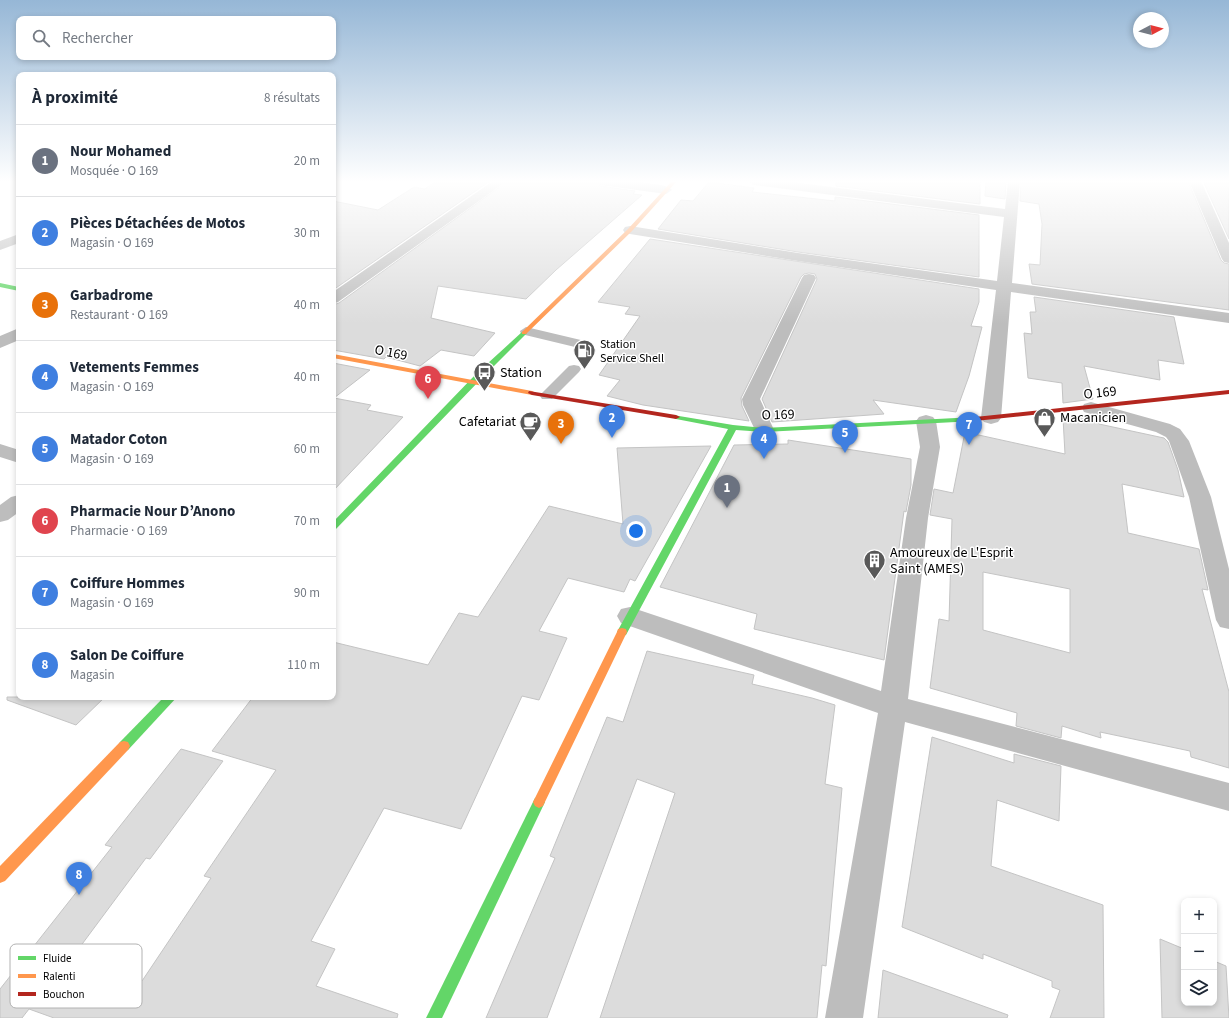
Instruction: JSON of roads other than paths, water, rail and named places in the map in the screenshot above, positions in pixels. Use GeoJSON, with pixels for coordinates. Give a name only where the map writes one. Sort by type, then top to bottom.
{"type":"FeatureCollection","features":[{"type":"Feature","properties":{"kind":"street"},"geometry":{"type":"LineString","coordinates":[[336,298],[434,229]]}},
{"type":"Feature","properties":{"kind":"street"},"geometry":{"type":"LineString","coordinates":[[990,418],[1009,229]]}},
{"type":"Feature","properties":{"kind":"street"},"geometry":{"type":"LineString","coordinates":[[1216,229],[1229,259]]}},
{"type":"Feature","properties":{"kind":"street"},"geometry":{"type":"LineString","coordinates":[[336,524],[472,384],[630,230],[798,257],[1229,318]]}},
{"type":"Feature","properties":{"kind":"street"},"geometry":{"type":"LineString","coordinates":[[0,246],[16,239]]}},
{"type":"Feature","properties":{"kind":"street"},"geometry":{"type":"LineString","coordinates":[[764,430],[752,406],[751,399],[809,278]]}},
{"type":"Feature","properties":{"kind":"street"},"geometry":{"type":"LineString","coordinates":[[0,285],[16,288]]}},
{"type":"Feature","properties":{"kind":"street"},"geometry":{"type":"LineString","coordinates":[[0,343],[16,335]]}},
{"type":"Feature","properties":{"kind":"street","name":"O 169"},"geometry":{"type":"LineString","coordinates":[[336,357],[472,384],[733,428],[764,430],[990,418],[1229,392]]}},
{"type":"Feature","properties":{"kind":"street"},"geometry":{"type":"LineString","coordinates":[[1091,408],[1163,428],[1173,433],[1179,441],[1200,497],[1229,620]]}},
{"type":"Feature","properties":{"kind":"street"},"geometry":{"type":"LineString","coordinates":[[844,1018],[893,707],[917,518],[930,447],[926,421]]}},
{"type":"Feature","properties":{"kind":"street"},"geometry":{"type":"LineString","coordinates":[[434,1018],[630,616],[733,428]]}},
{"type":"Feature","properties":{"kind":"street"},"geometry":{"type":"LineString","coordinates":[[0,450],[16,455]]}},
{"type":"Feature","properties":{"kind":"street"},"geometry":{"type":"LineString","coordinates":[[0,515],[16,504]]}},
{"type":"Feature","properties":{"kind":"street"},"geometry":{"type":"LineString","coordinates":[[630,616],[893,707],[1229,797]]}},
{"type":"Feature","properties":{"kind":"street"},"geometry":{"type":"LineString","coordinates":[[0,876],[168,700]]}},
{"type":"Feature","properties":{"kind":"lane"},"geometry":{"type":"LineString","coordinates":[[526,331],[580,344],[585,348],[585,354]]}},
{"type":"Feature","properties":{"kind":"lane"},"geometry":{"type":"LineString","coordinates":[[546,396],[574,369]]}},
{"type":"Feature","properties":{"kind":"place","name":"Station Service Shell"},"geometry":{"type":"Point","coordinates":[585,370]}},
{"type":"Feature","properties":{"kind":"place","name":"Station"},"geometry":{"type":"Point","coordinates":[485,392]}},
{"type":"Feature","properties":{"kind":"place","name":"Pharmacie Nour D’Anono"},"geometry":{"type":"Point","coordinates":[428,399]}},
{"type":"Feature","properties":{"kind":"place","name":"Pièces Détachées de Motos"},"geometry":{"type":"Point","coordinates":[612,438]}},
{"type":"Feature","properties":{"kind":"place","name":"Macanicien"},"geometry":{"type":"Point","coordinates":[1044,438]}},
{"type":"Feature","properties":{"kind":"place","name":"Cafetariat"},"geometry":{"type":"Point","coordinates":[531,442]}},
{"type":"Feature","properties":{"kind":"place","name":"Garbadrome"},"geometry":{"type":"Point","coordinates":[561,444]}},
{"type":"Feature","properties":{"kind":"place","name":"Coiffure Hommes"},"geometry":{"type":"Point","coordinates":[969,445]}},
{"type":"Feature","properties":{"kind":"place","name":"Matador Coton"},"geometry":{"type":"Point","coordinates":[845,453]}},
{"type":"Feature","properties":{"kind":"place","name":"Vetements Femmes"},"geometry":{"type":"Point","coordinates":[764,459]}},
{"type":"Feature","properties":{"kind":"place","name":"Nour Mohamed"},"geometry":{"type":"Point","coordinates":[727,508]}},
{"type":"Feature","properties":{"kind":"place","name":"Amoureux de L'Esprit Saint (AMES)"},"geometry":{"type":"Point","coordinates":[874,580]}},
{"type":"Feature","properties":{"kind":"place","name":"Salon De Coiffure"},"geometry":{"type":"Point","coordinates":[79,895]}}]}
